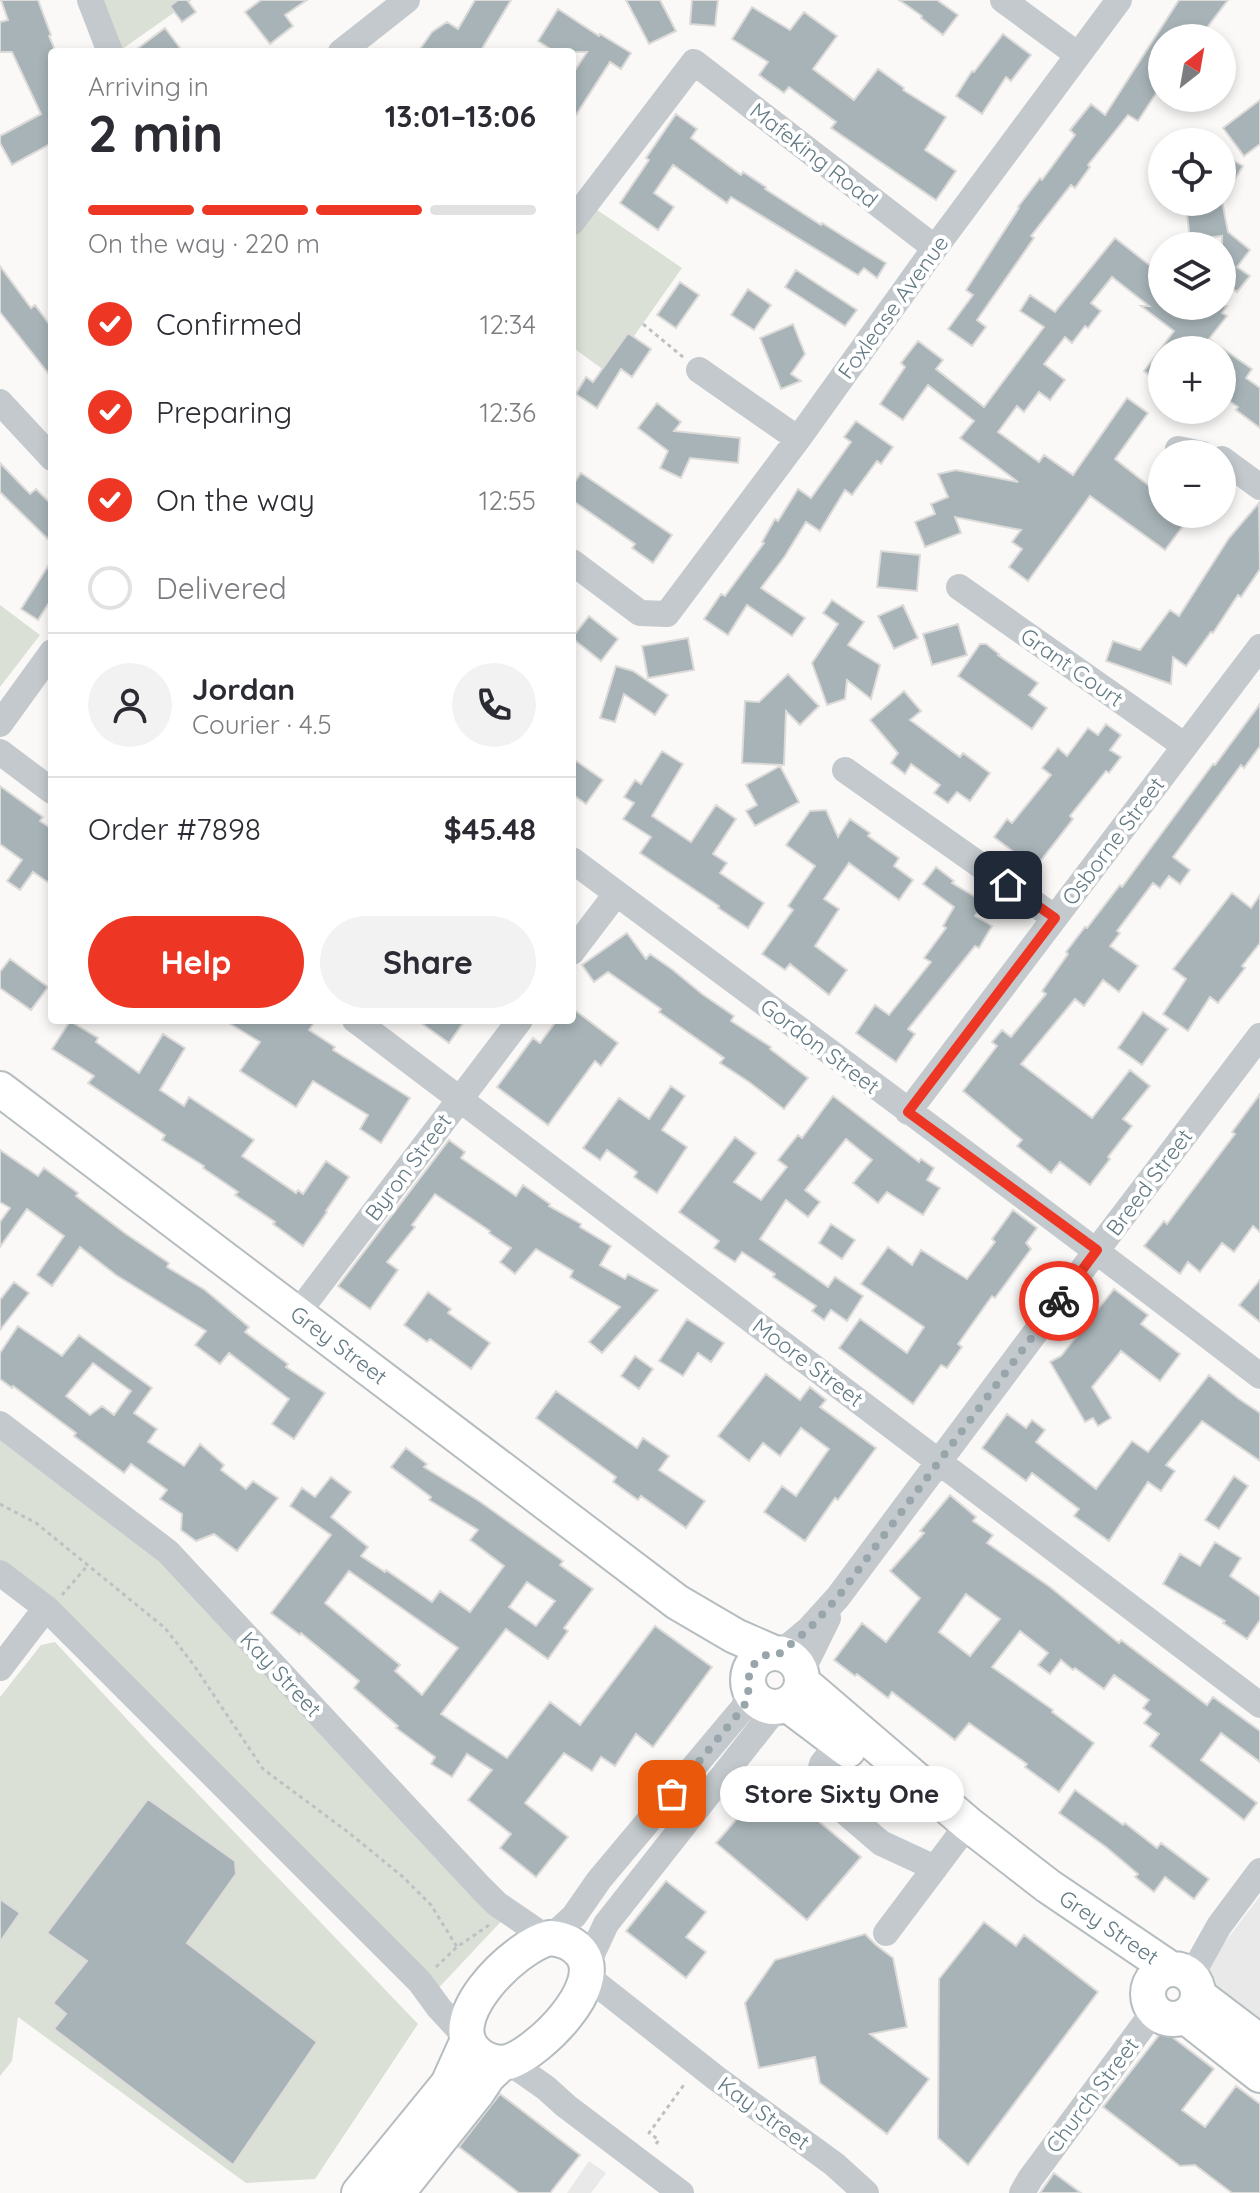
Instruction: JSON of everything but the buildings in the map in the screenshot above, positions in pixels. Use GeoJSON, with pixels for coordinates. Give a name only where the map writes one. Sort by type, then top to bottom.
{"type":"FeatureCollection","features":[{"type":"Feature","properties":{"kind":"main road","name":"Grey Street"},"geometry":{"type":"LineString","coordinates":[[0,1089],[677,1602],[735,1636],[1048,1886],[1175,1992],[1260,2075]]}},
{"type":"Feature","properties":{"kind":"main road","name":"Grey Street"},"geometry":{"type":"LineString","coordinates":[[677,1602],[723,1649],[749,1684]]}},
{"type":"Feature","properties":{"kind":"main road"},"geometry":{"type":"LineString","coordinates":[[749,1684],[749,1672],[758,1659],[787,1679]]}},
{"type":"Feature","properties":{"kind":"main road","name":"Grey Street"},"geometry":{"type":"LineString","coordinates":[[787,1679],[839,1743],[897,1784],[938,1800]]}},
{"type":"Feature","properties":{"kind":"main road"},"geometry":{"type":"LineString","coordinates":[[359,2193],[448,2084],[466,2039],[468,2017],[494,1978],[521,1951],[549,1938],[571,1944],[579,1950],[587,1969],[580,1993],[566,2016],[535,2046],[488,2076],[397,2193]]}},
{"type":"Feature","properties":{"kind":"main road","name":"Grey Street"},"geometry":{"type":"LineString","coordinates":[[1175,1992],[1260,2042]]}},
{"type":"Feature","properties":{"kind":"main road"},"geometry":{"type":"LineString","coordinates":[[466,2039],[479,2055],[489,2061],[506,2063]]}},
{"type":"Feature","properties":{"kind":"street"},"geometry":{"type":"LineString","coordinates":[[90,0],[108,48]]}},
{"type":"Feature","properties":{"kind":"street"},"geometry":{"type":"LineString","coordinates":[[346,48],[407,0]]}},
{"type":"Feature","properties":{"kind":"street"},"geometry":{"type":"LineString","coordinates":[[1003,0],[1078,55]]}},
{"type":"Feature","properties":{"kind":"street","name":"Foxlease Avenue"},"geometry":{"type":"LineString","coordinates":[[576,565],[640,613],[667,614],[1119,0]]}},
{"type":"Feature","properties":{"kind":"street","name":"Mafeking Road"},"geometry":{"type":"LineString","coordinates":[[576,217],[694,62],[935,248]]}},
{"type":"Feature","properties":{"kind":"street"},"geometry":{"type":"LineString","coordinates":[[699,370],[798,439]]}},
{"type":"Feature","properties":{"kind":"street"},"geometry":{"type":"LineString","coordinates":[[0,402],[48,454]]}},
{"type":"Feature","properties":{"kind":"street"},"geometry":{"type":"LineString","coordinates":[[1236,469],[1260,487]]}},
{"type":"Feature","properties":{"kind":"street","name":"Grant Court"},"geometry":{"type":"LineString","coordinates":[[959,587],[1185,746]]}},
{"type":"Feature","properties":{"kind":"street","name":"Osborne Street"},"geometry":{"type":"LineString","coordinates":[[908,1112],[1260,647]]}},
{"type":"Feature","properties":{"kind":"street"},"geometry":{"type":"LineString","coordinates":[[0,724],[48,658]]}},
{"type":"Feature","properties":{"kind":"street"},"geometry":{"type":"LineString","coordinates":[[0,752],[48,788]]}},
{"type":"Feature","properties":{"kind":"street"},"geometry":{"type":"LineString","coordinates":[[845,770],[1055,918]]}},
{"type":"Feature","properties":{"kind":"street","name":"Gordon Street"},"geometry":{"type":"LineString","coordinates":[[576,863],[1097,1250],[1260,1376]]}},
{"type":"Feature","properties":{"kind":"street"},"geometry":{"type":"LineString","coordinates":[[576,947],[616,894]]}},
{"type":"Feature","properties":{"kind":"street","name":"Moore Street"},"geometry":{"type":"LineString","coordinates":[[360,1024],[1260,1705]]}},
{"type":"Feature","properties":{"kind":"street","name":"Byron Street"},"geometry":{"type":"LineString","coordinates":[[297,1314],[517,1024]]}},
{"type":"Feature","properties":{"kind":"street","name":"Breed Street"},"geometry":{"type":"LineString","coordinates":[[587,1969],[606,1924],[770,1716],[809,1629],[838,1597],[1260,1036]]}},
{"type":"Feature","properties":{"kind":"street","name":"Kay Street"},"geometry":{"type":"LineString","coordinates":[[0,1424],[168,1552],[481,1888],[509,1913],[549,1938]]}},
{"type":"Feature","properties":{"kind":"street"},"geometry":{"type":"LineString","coordinates":[[0,1573],[46,1608],[420,1982],[466,2039]]}},
{"type":"Feature","properties":{"kind":"street"},"geometry":{"type":"LineString","coordinates":[[0,1668],[46,1608]]}},
{"type":"Feature","properties":{"kind":"street"},"geometry":{"type":"LineString","coordinates":[[549,1938],[574,1916],[599,1880],[744,1707],[749,1684]]}},
{"type":"Feature","properties":{"kind":"street"},"geometry":{"type":"LineString","coordinates":[[839,1743],[822,1764],[817,1783],[839,1807],[881,1843],[935,1868]]}},
{"type":"Feature","properties":{"kind":"street"},"geometry":{"type":"LineString","coordinates":[[886,1933],[968,1824]]}},
{"type":"Feature","properties":{"kind":"street","name":"Church Street"},"geometry":{"type":"LineString","coordinates":[[1022,2188],[1175,1992],[1260,1871]]}},
{"type":"Feature","properties":{"kind":"street","name":"Kay Street"},"geometry":{"type":"LineString","coordinates":[[587,1969],[593,1981],[834,2164],[866,2193]]}},
{"type":"Feature","properties":{"kind":"street"},"geometry":{"type":"LineString","coordinates":[[506,2063],[536,2080],[681,2193]]}},
{"type":"Feature","properties":{"kind":"path"},"geometry":{"type":"LineString","coordinates":[[643,324],[699,370]]}},
{"type":"Feature","properties":{"kind":"path"},"geometry":{"type":"LineString","coordinates":[[0,1504],[36,1523],[165,1628],[193,1664],[263,1769],[403,1877],[431,1905],[457,1947]]}},
{"type":"Feature","properties":{"kind":"path"},"geometry":{"type":"LineString","coordinates":[[46,1608],[68,1591],[88,1564]]}},
{"type":"Feature","properties":{"kind":"path"},"geometry":{"type":"LineString","coordinates":[[420,1982],[457,1947],[509,1913]]}},
{"type":"Feature","properties":{"kind":"path"},"geometry":{"type":"LineString","coordinates":[[643,2164],[659,2140],[649,2133],[700,2064]]}},
{"type":"Feature","properties":{"kind":"shaded area"},"geometry":{"type":"Polygon","coordinates":[[[90,0],[192,0],[124,48],[116,48],[90,0]]]}},
{"type":"Feature","properties":{"kind":"shaded area"},"geometry":{"type":"Polygon","coordinates":[[[587,203],[682,268],[608,373],[576,350],[576,217],[587,203]]]}},
{"type":"Feature","properties":{"kind":"shaded area"},"geometry":{"type":"Polygon","coordinates":[[[0,605],[40,635],[0,687],[0,605]]]}},
{"type":"Feature","properties":{"kind":"shaded area"},"geometry":{"type":"Polygon","coordinates":[[[0,1424],[168,1552],[509,1913],[431,1996],[0,1573],[0,1424]]]}},
{"type":"Feature","properties":{"kind":"shaded area"},"geometry":{"type":"Polygon","coordinates":[[[55,1642],[418,2024],[315,2179],[246,2183],[18,2017],[12,2061],[0,2076],[0,1697],[41,1645],[55,1642]]]}},
{"type":"Feature","properties":{"kind":"shaded area"},"geometry":{"type":"Polygon","coordinates":[[[1260,1896],[1260,2023],[1199,1976],[1260,1896]]]}},
{"type":"Feature","properties":{"kind":"shaded area"},"geometry":{"type":"Polygon","coordinates":[[[589,2161],[606,2173],[591,2193],[567,2193],[589,2161]]]}},
{"type":"Feature","properties":{"kind":"way so far"},"geometry":{"type":"LineString","coordinates":[[672,1794],[744,1707],[749,1672],[753,1665],[766,1655],[779,1654],[809,1629],[838,1597],[1059,1301]]}},
{"type":"Feature","properties":{"kind":"place","name":"Store Sixty One"},"geometry":{"type":"Point","coordinates":[672,1794]}},
{"type":"Feature","properties":{"kind":"route"},"geometry":{"type":"LineString","coordinates":[[1008,885],[1055,918],[908,1112],[1097,1250],[1059,1301]]}}]}
